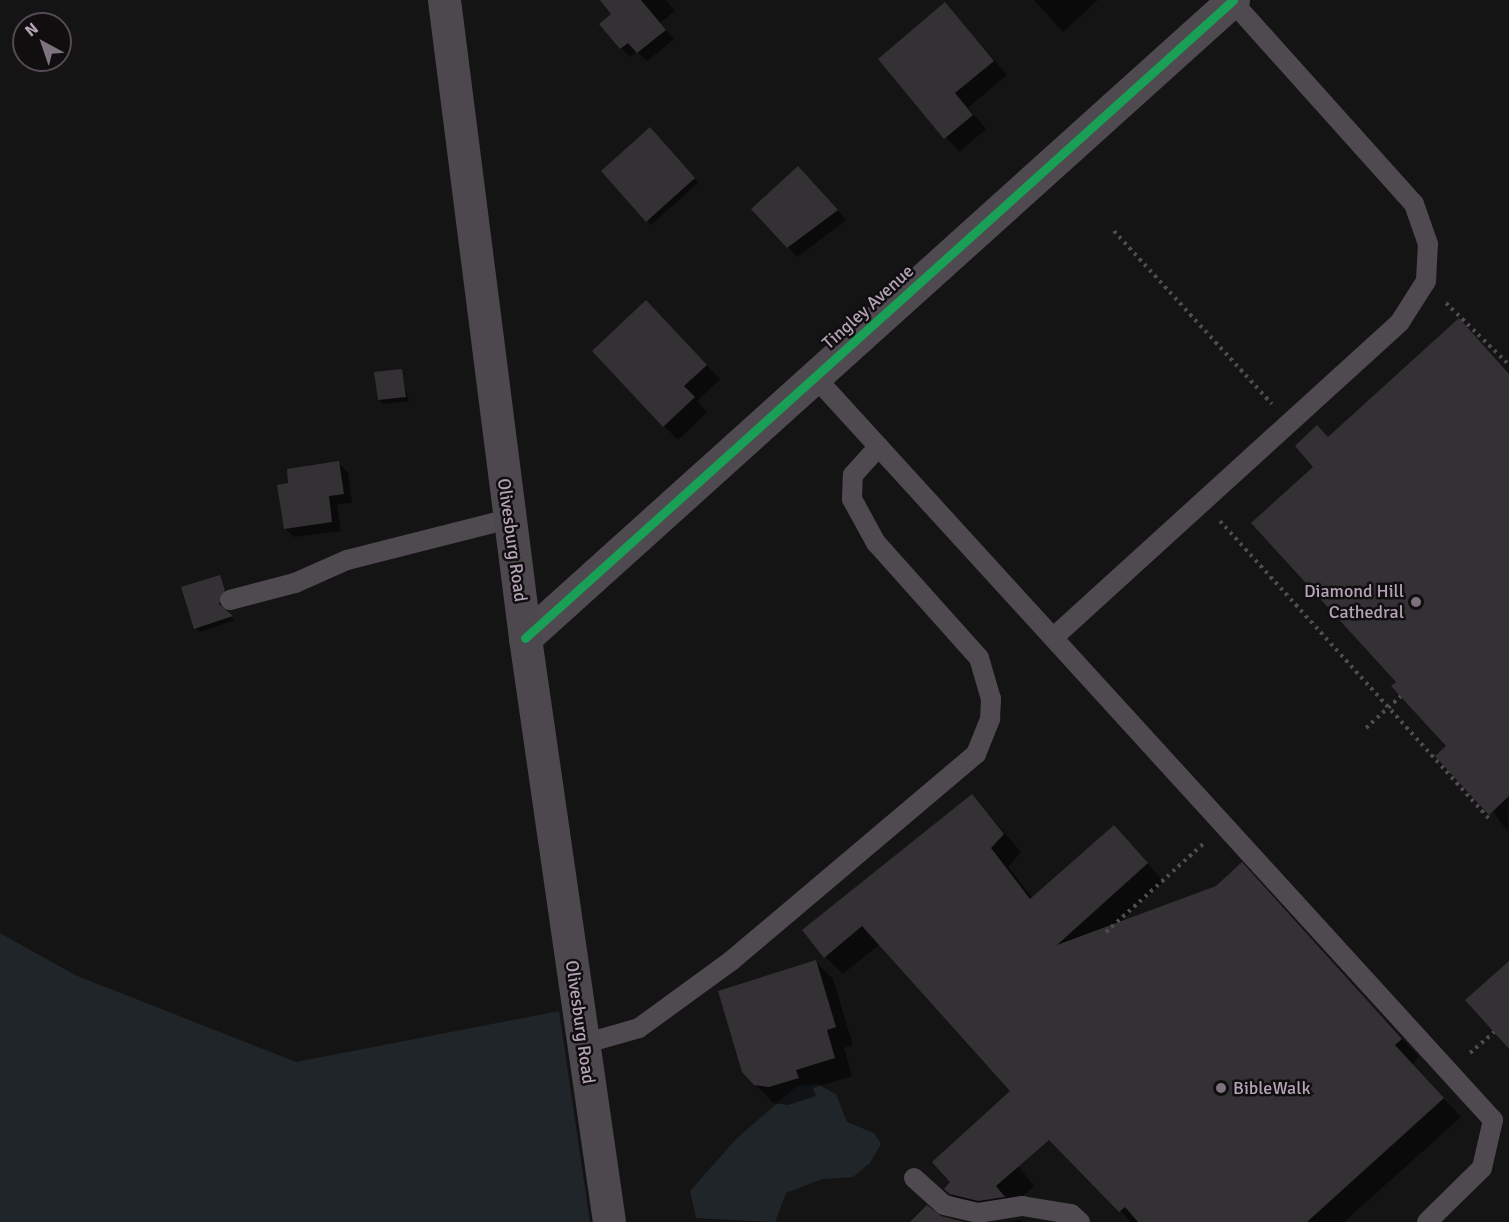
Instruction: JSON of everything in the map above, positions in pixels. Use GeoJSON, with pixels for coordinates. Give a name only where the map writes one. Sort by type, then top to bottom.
{"type":"FeatureCollection","features":[{"type":"Feature","properties":{"kind":"main road","name":"Olivesburg Road"},"geometry":{"type":"LineString","coordinates":[[444,0],[525,638],[609,1222]]}},
{"type":"Feature","properties":{"kind":"street","name":"Tingley Avenue"},"geometry":{"type":"LineString","coordinates":[[525,638],[1233,1]]}},
{"type":"Feature","properties":{"kind":"lane"},"geometry":{"type":"LineString","coordinates":[[1054,637],[1400,322],[1426,281],[1428,244],[1414,204],[1396,180],[1233,1]]}},
{"type":"Feature","properties":{"kind":"lane"},"geometry":{"type":"LineString","coordinates":[[815,377],[1493,1120],[1482,1168],[1427,1222]]}},
{"type":"Feature","properties":{"kind":"lane"},"geometry":{"type":"LineString","coordinates":[[584,1044],[639,1028],[731,961],[976,754],[990,719],[991,699],[979,658],[876,543],[852,499],[853,474],[878,447]]}},
{"type":"Feature","properties":{"kind":"lane"},"geometry":{"type":"LineString","coordinates":[[230,600],[295,583],[346,560],[509,519]]}},
{"type":"Feature","properties":{"kind":"lane"},"geometry":{"type":"LineString","coordinates":[[914,1178],[944,1205],[978,1213],[1022,1206],[1071,1214],[1080,1222]]}},
{"type":"Feature","properties":{"kind":"path"},"geometry":{"type":"LineString","coordinates":[[1114,231],[1290,423]]}},
{"type":"Feature","properties":{"kind":"path"},"geometry":{"type":"LineString","coordinates":[[1440,309],[1449,301],[1509,365]]}},
{"type":"Feature","properties":{"kind":"path"},"geometry":{"type":"LineString","coordinates":[[1214,515],[1489,819]]}},
{"type":"Feature","properties":{"kind":"path"},"geometry":{"type":"LineString","coordinates":[[1366,728],[1401,696]]}},
{"type":"Feature","properties":{"kind":"path"},"geometry":{"type":"LineString","coordinates":[[1106,932],[1225,825]]}},
{"type":"Feature","properties":{"kind":"shaded area"},"geometry":{"type":"Polygon","coordinates":[[[0,933],[75,975],[296,1062],[559,1011],[590,1222],[0,1222],[0,933]]]}},
{"type":"Feature","properties":{"kind":"shaded area"},"geometry":{"type":"Polygon","coordinates":[[[817,1084],[836,1094],[847,1122],[874,1133],[881,1144],[870,1163],[853,1177],[822,1179],[786,1193],[775,1222],[696,1218],[690,1191],[736,1139],[797,1086],[817,1084]]]}},
{"type":"Feature","properties":{"kind":"building"},"geometry":{"type":"Polygon","coordinates":[[[600,0],[641,0],[666,30],[637,53],[628,43],[620,49],[599,24],[611,14],[600,0]]]}},
{"type":"Feature","properties":{"kind":"building"},"geometry":{"type":"Polygon","coordinates":[[[945,2],[994,61],[955,93],[973,115],[944,139],[878,59],[945,2]]]}},
{"type":"Feature","properties":{"kind":"building"},"geometry":{"type":"Polygon","coordinates":[[[650,127],[695,178],[646,222],[601,171],[650,127]]]}},
{"type":"Feature","properties":{"kind":"building"},"geometry":{"type":"Polygon","coordinates":[[[798,166],[838,210],[787,248],[751,209],[798,166]]]}},
{"type":"Feature","properties":{"kind":"building"},"geometry":{"type":"Polygon","coordinates":[[[646,300],[707,365],[684,386],[695,397],[663,427],[592,351],[646,300]]]}},
{"type":"Feature","properties":{"kind":"building","name":"Diamond Hill Cathedral"},"geometry":{"type":"Polygon","coordinates":[[[1459,318],[1509,374],[1509,796],[1489,815],[1435,756],[1446,746],[1391,686],[1396,682],[1251,523],[1313,467],[1295,446],[1317,425],[1328,437],[1459,318]]]}},
{"type":"Feature","properties":{"kind":"building"},"geometry":{"type":"Polygon","coordinates":[[[402,369],[406,397],[378,400],[374,372],[402,369]]]}},
{"type":"Feature","properties":{"kind":"building"},"geometry":{"type":"Polygon","coordinates":[[[339,461],[344,494],[329,496],[332,522],[284,529],[277,485],[288,483],[287,469],[339,461]]]}},
{"type":"Feature","properties":{"kind":"building"},"geometry":{"type":"Polygon","coordinates":[[[220,575],[225,590],[219,604],[233,616],[194,629],[181,587],[220,575]]]}},
{"type":"Feature","properties":{"kind":"building"},"geometry":{"type":"Polygon","coordinates":[[[972,794],[1004,834],[991,848],[1030,899],[1114,825],[1148,863],[1057,945],[1216,886],[1242,862],[1402,1039],[1395,1045],[1444,1098],[1307,1222],[1138,1222],[1125,1207],[1119,1212],[1049,1140],[996,1186],[1005,1197],[978,1201],[950,1194],[944,1189],[950,1182],[932,1162],[1010,1091],[862,926],[824,958],[802,930],[972,794]]]}},
{"type":"Feature","properties":{"kind":"building"},"geometry":{"type":"Polygon","coordinates":[[[816,960],[836,1027],[827,1030],[835,1058],[796,1070],[799,1078],[769,1087],[754,1085],[742,1072],[718,991],[816,960]]]}},
{"type":"Feature","properties":{"kind":"building"},"geometry":{"type":"Polygon","coordinates":[[[1509,961],[1509,1049],[1465,1000],[1509,961]]]}},
{"type":"Feature","properties":{"kind":"building"},"geometry":{"type":"Polygon","coordinates":[[[927,1205],[941,1216],[964,1222],[910,1222],[927,1205]]]}},
{"type":"Feature","properties":{"kind":"cycle path"},"geometry":{"type":"LineString","coordinates":[[525,638],[1233,0]]}},
{"type":"Feature","properties":{"kind":"place","name":"Diamond Hill Cathedral"},"geometry":{"type":"Point","coordinates":[1416,602]}},
{"type":"Feature","properties":{"kind":"place","name":"BibleWalk"},"geometry":{"type":"Point","coordinates":[1221,1088]}}]}
